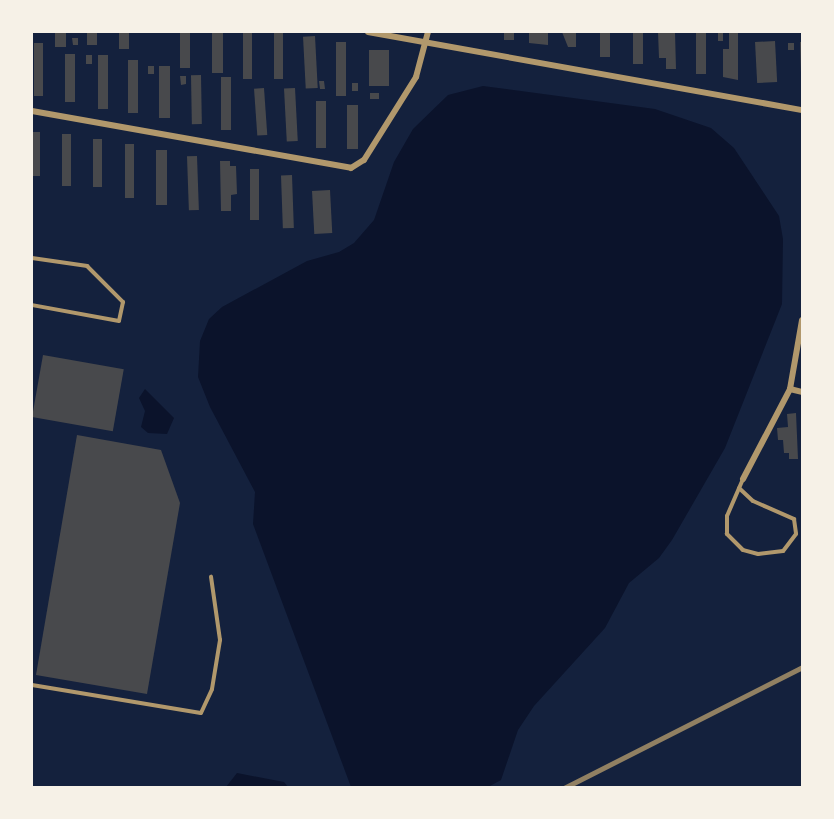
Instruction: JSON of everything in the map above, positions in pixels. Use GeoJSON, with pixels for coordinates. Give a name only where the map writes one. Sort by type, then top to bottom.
{"type":"FeatureCollection","features":[{"type":"Feature","properties":{"kind":"street"},"geometry":{"type":"LineString","coordinates":[[368,32],[802,110]]}},
{"type":"Feature","properties":{"kind":"street"},"geometry":{"type":"LineString","coordinates":[[32,111],[351,168],[364,160],[416,77],[428,32]]}},
{"type":"Feature","properties":{"kind":"street"},"geometry":{"type":"LineString","coordinates":[[743,479],[790,389],[802,320]]}},
{"type":"Feature","properties":{"kind":"street"},"geometry":{"type":"LineString","coordinates":[[790,389],[802,392]]}},
{"type":"Feature","properties":{"kind":"lane"},"geometry":{"type":"LineString","coordinates":[[32,258],[87,266],[123,302],[120,321],[32,305]]}},
{"type":"Feature","properties":{"kind":"lane"},"geometry":{"type":"LineString","coordinates":[[739,488],[753,501],[794,519],[796,534],[783,551],[758,555],[733,543],[726,526],[739,488],[743,479]]}},
{"type":"Feature","properties":{"kind":"lane"},"geometry":{"type":"LineString","coordinates":[[32,685],[201,713],[212,689],[220,640],[211,577]]}},
{"type":"Feature","properties":{"kind":"water"},"geometry":{"type":"Polygon","coordinates":[[[483,86],[655,109],[711,128],[734,148],[779,216],[783,239],[782,304],[725,448],[672,540],[659,558],[629,583],[605,628],[534,706],[518,730],[501,780],[488,787],[351,787],[253,524],[255,492],[210,407],[198,377],[200,341],[209,319],[222,307],[307,261],[339,252],[354,243],[374,220],[394,162],[413,129],[448,95],[483,86]]]}},
{"type":"Feature","properties":{"kind":"water"},"geometry":{"type":"Polygon","coordinates":[[[145,389],[174,418],[167,434],[148,433],[141,427],[145,411],[139,398],[145,389]]]}},
{"type":"Feature","properties":{"kind":"water"},"geometry":{"type":"Polygon","coordinates":[[[237,773],[284,782],[288,787],[226,787],[237,773]]]}},
{"type":"Feature","properties":{"kind":"building"},"geometry":{"type":"Polygon","coordinates":[[[55,32],[66,32],[66,47],[55,47],[55,32]]]}},
{"type":"Feature","properties":{"kind":"building"},"geometry":{"type":"Polygon","coordinates":[[[87,32],[97,32],[97,45],[87,45],[87,32]]]}},
{"type":"Feature","properties":{"kind":"building"},"geometry":{"type":"Polygon","coordinates":[[[119,32],[129,32],[129,49],[119,49],[119,32]]]}},
{"type":"Feature","properties":{"kind":"building"},"geometry":{"type":"Polygon","coordinates":[[[180,32],[190,32],[190,68],[180,68],[180,32]]]}},
{"type":"Feature","properties":{"kind":"building"},"geometry":{"type":"Polygon","coordinates":[[[212,32],[223,32],[223,73],[212,73],[212,32]]]}},
{"type":"Feature","properties":{"kind":"building"},"geometry":{"type":"Polygon","coordinates":[[[243,32],[252,32],[252,79],[243,79],[243,32]]]}},
{"type":"Feature","properties":{"kind":"building"},"geometry":{"type":"Polygon","coordinates":[[[274,32],[283,32],[283,79],[274,79],[274,32]]]}},
{"type":"Feature","properties":{"kind":"building"},"geometry":{"type":"Polygon","coordinates":[[[504,32],[514,32],[514,40],[504,40],[504,32]]]}},
{"type":"Feature","properties":{"kind":"building"},"geometry":{"type":"Polygon","coordinates":[[[529,32],[548,32],[548,45],[529,43],[529,32]]]}},
{"type":"Feature","properties":{"kind":"building"},"geometry":{"type":"Polygon","coordinates":[[[562,32],[576,32],[576,47],[568,47],[562,32]]]}},
{"type":"Feature","properties":{"kind":"building"},"geometry":{"type":"Polygon","coordinates":[[[600,32],[610,32],[610,57],[600,57],[600,32]]]}},
{"type":"Feature","properties":{"kind":"building"},"geometry":{"type":"Polygon","coordinates":[[[633,32],[643,32],[643,64],[633,64],[633,32]]]}},
{"type":"Feature","properties":{"kind":"building"},"geometry":{"type":"Polygon","coordinates":[[[658,32],[675,32],[676,69],[666,69],[666,58],[659,58],[658,32]]]}},
{"type":"Feature","properties":{"kind":"building"},"geometry":{"type":"Polygon","coordinates":[[[696,32],[706,32],[706,74],[696,74],[696,32]]]}},
{"type":"Feature","properties":{"kind":"building"},"geometry":{"type":"Polygon","coordinates":[[[718,33],[723,33],[723,41],[718,41],[718,33]]]}},
{"type":"Feature","properties":{"kind":"building"},"geometry":{"type":"Polygon","coordinates":[[[729,33],[738,33],[738,80],[723,77],[723,49],[729,49],[729,33]]]}},
{"type":"Feature","properties":{"kind":"building"},"geometry":{"type":"Polygon","coordinates":[[[315,36],[318,88],[306,89],[303,37],[315,36]]]}},
{"type":"Feature","properties":{"kind":"building"},"geometry":{"type":"Polygon","coordinates":[[[72,38],[78,38],[78,45],[73,45],[72,38]]]}},
{"type":"Feature","properties":{"kind":"building"},"geometry":{"type":"Polygon","coordinates":[[[775,41],[777,82],[757,83],[755,42],[775,41]]]}},
{"type":"Feature","properties":{"kind":"building"},"geometry":{"type":"Polygon","coordinates":[[[336,42],[346,42],[346,96],[336,96],[336,42]]]}},
{"type":"Feature","properties":{"kind":"building"},"geometry":{"type":"Polygon","coordinates":[[[800,42],[802,42],[802,74],[801,74],[800,42]]]}},
{"type":"Feature","properties":{"kind":"building"},"geometry":{"type":"Polygon","coordinates":[[[34,43],[43,43],[43,96],[34,96],[34,43]]]}},
{"type":"Feature","properties":{"kind":"building"},"geometry":{"type":"Polygon","coordinates":[[[788,43],[794,43],[794,50],[788,50],[788,43]]]}},
{"type":"Feature","properties":{"kind":"building"},"geometry":{"type":"Polygon","coordinates":[[[369,50],[389,50],[389,86],[369,86],[369,50]]]}},
{"type":"Feature","properties":{"kind":"building"},"geometry":{"type":"Polygon","coordinates":[[[65,54],[75,54],[75,102],[65,102],[65,54]]]}},
{"type":"Feature","properties":{"kind":"building"},"geometry":{"type":"Polygon","coordinates":[[[86,55],[92,55],[92,64],[86,64],[86,55]]]}},
{"type":"Feature","properties":{"kind":"building"},"geometry":{"type":"Polygon","coordinates":[[[98,55],[108,55],[108,109],[98,109],[98,55]]]}},
{"type":"Feature","properties":{"kind":"building"},"geometry":{"type":"Polygon","coordinates":[[[128,60],[138,60],[138,113],[128,113],[128,60]]]}},
{"type":"Feature","properties":{"kind":"building"},"geometry":{"type":"Polygon","coordinates":[[[148,66],[154,66],[154,74],[148,74],[148,66]]]}},
{"type":"Feature","properties":{"kind":"building"},"geometry":{"type":"Polygon","coordinates":[[[159,66],[170,66],[170,118],[159,118],[159,66]]]}},
{"type":"Feature","properties":{"kind":"building"},"geometry":{"type":"Polygon","coordinates":[[[191,75],[201,75],[202,124],[192,124],[191,75]]]}},
{"type":"Feature","properties":{"kind":"building"},"geometry":{"type":"Polygon","coordinates":[[[180,76],[186,76],[186,84],[181,85],[180,76]]]}},
{"type":"Feature","properties":{"kind":"building"},"geometry":{"type":"Polygon","coordinates":[[[221,77],[231,77],[231,130],[221,130],[221,77]]]}},
{"type":"Feature","properties":{"kind":"building"},"geometry":{"type":"Polygon","coordinates":[[[319,81],[324,81],[325,89],[320,89],[319,81]]]}},
{"type":"Feature","properties":{"kind":"building"},"geometry":{"type":"Polygon","coordinates":[[[352,83],[358,83],[358,91],[352,91],[352,83]]]}},
{"type":"Feature","properties":{"kind":"building"},"geometry":{"type":"Polygon","coordinates":[[[264,88],[267,135],[257,136],[254,89],[264,88]]]}},
{"type":"Feature","properties":{"kind":"building"},"geometry":{"type":"Polygon","coordinates":[[[295,88],[298,141],[287,142],[284,89],[295,88]]]}},
{"type":"Feature","properties":{"kind":"building"},"geometry":{"type":"Polygon","coordinates":[[[370,93],[379,93],[379,99],[370,99],[370,93]]]}},
{"type":"Feature","properties":{"kind":"building"},"geometry":{"type":"Polygon","coordinates":[[[316,101],[326,101],[326,148],[316,148],[316,101]]]}},
{"type":"Feature","properties":{"kind":"building"},"geometry":{"type":"Polygon","coordinates":[[[347,105],[358,105],[358,149],[347,149],[347,105]]]}},
{"type":"Feature","properties":{"kind":"building"},"geometry":{"type":"Polygon","coordinates":[[[32,132],[40,132],[40,176],[32,176],[32,132]]]}},
{"type":"Feature","properties":{"kind":"building"},"geometry":{"type":"Polygon","coordinates":[[[62,134],[71,134],[71,186],[62,186],[62,134]]]}},
{"type":"Feature","properties":{"kind":"building"},"geometry":{"type":"Polygon","coordinates":[[[93,139],[102,139],[102,187],[93,187],[93,139]]]}},
{"type":"Feature","properties":{"kind":"building"},"geometry":{"type":"Polygon","coordinates":[[[125,144],[134,144],[134,198],[125,198],[125,144]]]}},
{"type":"Feature","properties":{"kind":"building"},"geometry":{"type":"Polygon","coordinates":[[[156,150],[167,150],[167,205],[156,205],[156,150]]]}},
{"type":"Feature","properties":{"kind":"building"},"geometry":{"type":"Polygon","coordinates":[[[187,156],[197,156],[199,210],[189,210],[187,156]]]}},
{"type":"Feature","properties":{"kind":"building"},"geometry":{"type":"Polygon","coordinates":[[[220,161],[230,161],[230,166],[236,166],[237,194],[231,195],[231,211],[221,211],[220,161]]]}},
{"type":"Feature","properties":{"kind":"building"},"geometry":{"type":"Polygon","coordinates":[[[250,169],[259,169],[259,220],[250,220],[250,169]]]}},
{"type":"Feature","properties":{"kind":"building"},"geometry":{"type":"Polygon","coordinates":[[[281,175],[292,175],[294,228],[283,228],[281,175]]]}},
{"type":"Feature","properties":{"kind":"building"},"geometry":{"type":"Polygon","coordinates":[[[330,190],[332,233],[314,234],[312,191],[330,190]]]}},
{"type":"Feature","properties":{"kind":"building"},"geometry":{"type":"Polygon","coordinates":[[[43,355],[124,369],[113,431],[32,417],[43,355]]]}},
{"type":"Feature","properties":{"kind":"building"},"geometry":{"type":"Polygon","coordinates":[[[796,413],[798,459],[789,459],[789,453],[784,453],[783,440],[778,440],[777,428],[788,427],[787,414],[796,413]]]}},
{"type":"Feature","properties":{"kind":"building"},"geometry":{"type":"Polygon","coordinates":[[[77,435],[161,450],[180,503],[147,694],[36,675],[77,435]]]}},
{"type":"Feature","properties":{"kind":"railway"},"geometry":{"type":"LineString","coordinates":[[564,788],[802,667]]}}]}
